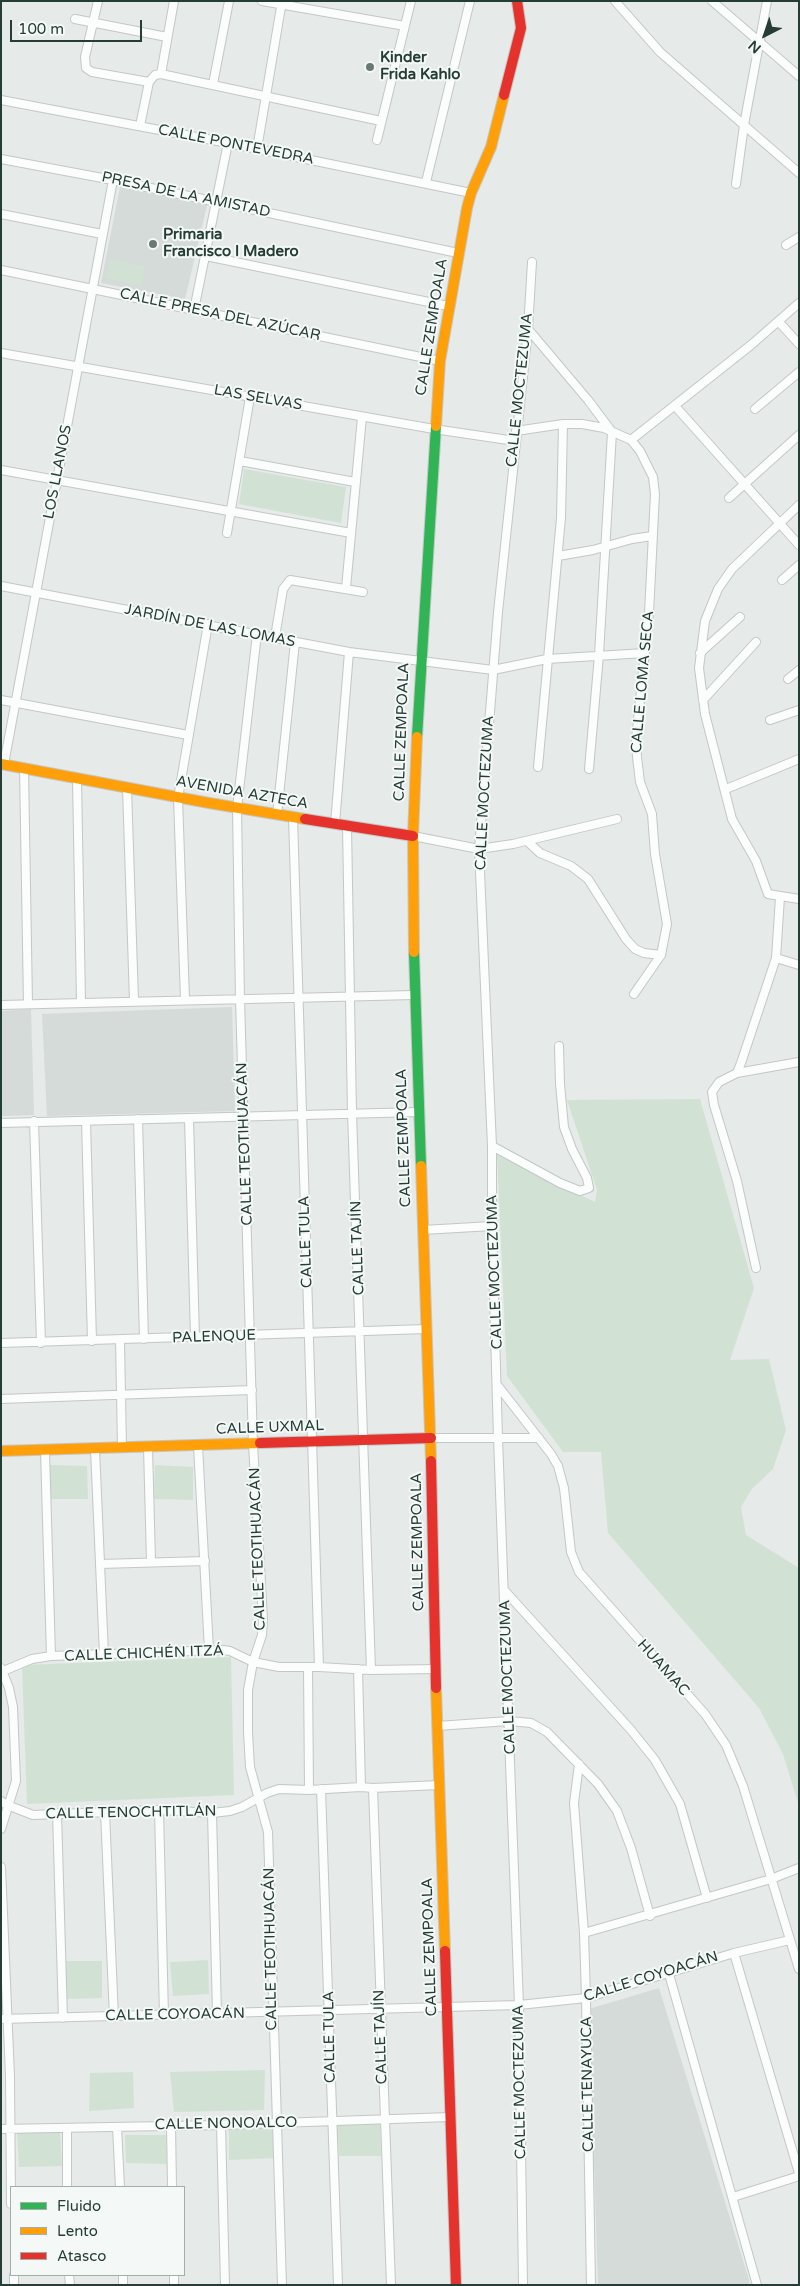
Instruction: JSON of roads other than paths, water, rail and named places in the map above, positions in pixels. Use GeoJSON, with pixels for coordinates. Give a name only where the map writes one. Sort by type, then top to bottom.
{"type":"FeatureCollection","features":[{"type":"Feature","properties":{"kind":"street"},"geometry":{"type":"LineString","coordinates":[[98,1],[86,57],[86,68],[92,72],[149,82]]}},
{"type":"Feature","properties":{"kind":"street"},"geometry":{"type":"LineString","coordinates":[[161,74],[174,1]]}},
{"type":"Feature","properties":{"kind":"street"},"geometry":{"type":"LineString","coordinates":[[213,84],[229,1]]}},
{"type":"Feature","properties":{"kind":"street"},"geometry":{"type":"LineString","coordinates":[[262,1],[405,26]]}},
{"type":"Feature","properties":{"kind":"street"},"geometry":{"type":"LineString","coordinates":[[377,140],[411,1]]}},
{"type":"Feature","properties":{"kind":"street"},"geometry":{"type":"LineString","coordinates":[[426,182],[470,1]]}},
{"type":"Feature","properties":{"kind":"street","name":"CALLE ZEMPOALA"},"geometry":{"type":"LineString","coordinates":[[456,2285],[437,1726],[431,1438],[414,995],[413,836],[420,662],[440,361],[448,306],[471,193],[487,160],[518,42],[520,28],[517,1]]}},
{"type":"Feature","properties":{"kind":"street"},"geometry":{"type":"LineString","coordinates":[[615,1],[660,52],[799,173]]}},
{"type":"Feature","properties":{"kind":"street"},"geometry":{"type":"LineString","coordinates":[[712,1],[799,76]]}},
{"type":"Feature","properties":{"kind":"street"},"geometry":{"type":"LineString","coordinates":[[736,184],[744,125],[767,1]]}},
{"type":"Feature","properties":{"kind":"street"},"geometry":{"type":"LineString","coordinates":[[257,149],[282,3]]}},
{"type":"Feature","properties":{"kind":"street"},"geometry":{"type":"LineString","coordinates":[[75,19],[167,37]]}},
{"type":"Feature","properties":{"kind":"street"},"geometry":{"type":"LineString","coordinates":[[140,126],[149,82],[155,75],[161,74],[381,121]]}},
{"type":"Feature","properties":{"kind":"street","name":"CALLE PONTEVEDRA"},"geometry":{"type":"LineString","coordinates":[[1,100],[228,142],[426,182],[471,193]]}},
{"type":"Feature","properties":{"kind":"street"},"geometry":{"type":"LineString","coordinates":[[194,310],[228,142]]}},
{"type":"Feature","properties":{"kind":"street","name":"PRESA DE LA AMISTAD"},"geometry":{"type":"LineString","coordinates":[[1,159],[217,201],[458,253]]}},
{"type":"Feature","properties":{"kind":"street","name":"LOS LLANOS"},"geometry":{"type":"LineString","coordinates":[[2,764],[113,180]]}},
{"type":"Feature","properties":{"kind":"street"},"geometry":{"type":"LineString","coordinates":[[1,214],[102,234]]}},
{"type":"Feature","properties":{"kind":"street"},"geometry":{"type":"LineString","coordinates":[[786,245],[799,237]]}},
{"type":"Feature","properties":{"kind":"street"},"geometry":{"type":"LineString","coordinates":[[206,256],[448,306]]}},
{"type":"Feature","properties":{"kind":"street","name":"CALLE MOCTEZUMA"},"geometry":{"type":"LineString","coordinates":[[523,2285],[519,2005],[498,1438],[492,1226],[492,1146],[479,849],[493,670],[516,431],[528,329],[532,262]]}},
{"type":"Feature","properties":{"kind":"street","name":"CALLE PRESA DEL AZÚCAR"},"geometry":{"type":"LineString","coordinates":[[1,270],[440,361]]}},
{"type":"Feature","properties":{"kind":"street"},"geometry":{"type":"LineString","coordinates":[[516,431],[563,424],[594,425],[631,440],[779,322],[799,303]]}},
{"type":"Feature","properties":{"kind":"street"},"geometry":{"type":"LineString","coordinates":[[779,322],[799,344]]}},
{"type":"Feature","properties":{"kind":"street"},"geometry":{"type":"LineString","coordinates":[[528,329],[588,400],[612,432],[599,655],[589,769]]}},
{"type":"Feature","properties":{"kind":"street","name":"LAS SELVAS"},"geometry":{"type":"LineString","coordinates":[[1,352],[434,430],[515,441]]}},
{"type":"Feature","properties":{"kind":"street"},"geometry":{"type":"LineString","coordinates":[[755,409],[799,372]]}},
{"type":"Feature","properties":{"kind":"street"},"geometry":{"type":"LineString","coordinates":[[227,533],[250,397]]}},
{"type":"Feature","properties":{"kind":"street"},"geometry":{"type":"LineString","coordinates":[[675,406],[799,545]]}},
{"type":"Feature","properties":{"kind":"street"},"geometry":{"type":"LineString","coordinates":[[346,588],[362,417]]}},
{"type":"Feature","properties":{"kind":"street"},"geometry":{"type":"LineString","coordinates":[[538,767],[558,556],[562,499],[563,424]]}},
{"type":"Feature","properties":{"kind":"street"},"geometry":{"type":"LineString","coordinates":[[729,498],[799,435]]}},
{"type":"Feature","properties":{"kind":"street","name":"CALLE LOMA SECA"},"geometry":{"type":"LineString","coordinates":[[631,440],[640,451],[653,477],[655,494],[645,653],[636,739],[640,782],[652,814],[655,854],[665,907],[667,930],[662,955]]}},
{"type":"Feature","properties":{"kind":"street"},"geometry":{"type":"LineString","coordinates":[[240,462],[355,482]]}},
{"type":"Feature","properties":{"kind":"street"},"geometry":{"type":"LineString","coordinates":[[1,470],[351,534]]}},
{"type":"Feature","properties":{"kind":"street"},"geometry":{"type":"LineString","coordinates":[[799,505],[778,523],[732,570],[718,589],[705,621],[700,654],[703,700],[732,819],[756,861],[767,892],[770,895],[799,899]]}},
{"type":"Feature","properties":{"kind":"street"},"geometry":{"type":"LineString","coordinates":[[558,556],[604,548],[632,539],[652,536]]}},
{"type":"Feature","properties":{"kind":"street"},"geometry":{"type":"LineString","coordinates":[[782,580],[799,565]]}},
{"type":"Feature","properties":{"kind":"street"},"geometry":{"type":"LineString","coordinates":[[275,637],[283,590],[288,581],[293,579],[363,592]]}},
{"type":"Feature","properties":{"kind":"street","name":"JARDÍN DE LAS LOMAS"},"geometry":{"type":"LineString","coordinates":[[1,586],[349,652],[493,670],[547,659],[645,653]]}},
{"type":"Feature","properties":{"kind":"street"},"geometry":{"type":"LineString","coordinates":[[700,654],[740,617]]}},
{"type":"Feature","properties":{"kind":"street"},"geometry":{"type":"LineString","coordinates":[[185,999],[178,798],[208,624]]}},
{"type":"Feature","properties":{"kind":"street","name":"CALLE TEOTIHUACÁN"},"geometry":{"type":"LineString","coordinates":[[257,634],[237,808],[240,1000],[252,1336],[252,1390],[263,1619],[261,1643],[253,1662],[248,1690],[248,1732],[250,1768],[268,1832],[272,2013],[282,2285]]}},
{"type":"Feature","properties":{"kind":"street"},"geometry":{"type":"LineString","coordinates":[[277,815],[295,642]]}},
{"type":"Feature","properties":{"kind":"street"},"geometry":{"type":"LineString","coordinates":[[703,700],[756,642]]}},
{"type":"Feature","properties":{"kind":"street"},"geometry":{"type":"LineString","coordinates":[[335,824],[349,652]]}},
{"type":"Feature","properties":{"kind":"street"},"geometry":{"type":"LineString","coordinates":[[788,679],[799,670]]}},
{"type":"Feature","properties":{"kind":"street"},"geometry":{"type":"LineString","coordinates":[[1,700],[188,735]]}},
{"type":"Feature","properties":{"kind":"street"},"geometry":{"type":"LineString","coordinates":[[770,720],[799,710]]}},
{"type":"Feature","properties":{"kind":"street"},"geometry":{"type":"LineString","coordinates":[[726,789],[799,759]]}},
{"type":"Feature","properties":{"kind":"street","name":"AVENIDA AZTECA"},"geometry":{"type":"LineString","coordinates":[[2,764],[178,798],[413,836],[479,849],[527,842],[617,819]]}},
{"type":"Feature","properties":{"kind":"street"},"geometry":{"type":"LineString","coordinates":[[24,768],[28,1004]]}},
{"type":"Feature","properties":{"kind":"street"},"geometry":{"type":"LineString","coordinates":[[77,778],[81,1002]]}},
{"type":"Feature","properties":{"kind":"street"},"geometry":{"type":"LineString","coordinates":[[127,788],[134,1001]]}},
{"type":"Feature","properties":{"kind":"street","name":"CALLE TULA"},"geometry":{"type":"LineString","coordinates":[[293,817],[319,1667]]}},
{"type":"Feature","properties":{"kind":"street","name":"CALLE TAJÍN"},"geometry":{"type":"LineString","coordinates":[[346,826],[352,1113],[371,1670]]}},
{"type":"Feature","properties":{"kind":"street"},"geometry":{"type":"LineString","coordinates":[[527,842],[540,853],[571,866],[588,879],[626,939],[635,949],[644,953],[662,955],[634,994]]}},
{"type":"Feature","properties":{"kind":"street"},"geometry":{"type":"LineString","coordinates":[[737,1073],[776,958],[780,897]]}},
{"type":"Feature","properties":{"kind":"street"},"geometry":{"type":"LineString","coordinates":[[776,958],[799,965]]}},
{"type":"Feature","properties":{"kind":"street"},"geometry":{"type":"LineString","coordinates":[[1,1005],[185,999],[240,1000],[414,995]]}},
{"type":"Feature","properties":{"kind":"street"},"geometry":{"type":"LineString","coordinates":[[492,1146],[560,1183],[580,1191],[589,1188],[589,1184],[572,1149],[564,1127],[559,1046]]}},
{"type":"Feature","properties":{"kind":"street"},"geometry":{"type":"LineString","coordinates":[[756,1268],[738,1180],[712,1097],[715,1084],[737,1073],[799,1062]]}},
{"type":"Feature","properties":{"kind":"street"},"geometry":{"type":"LineString","coordinates":[[1,1123],[418,1112]]}},
{"type":"Feature","properties":{"kind":"street"},"geometry":{"type":"LineString","coordinates":[[189,1118],[195,1338]]}},
{"type":"Feature","properties":{"kind":"street"},"geometry":{"type":"LineString","coordinates":[[138,1119],[144,1339]]}},
{"type":"Feature","properties":{"kind":"street"},"geometry":{"type":"LineString","coordinates":[[34,1121],[41,1344]]}},
{"type":"Feature","properties":{"kind":"street"},"geometry":{"type":"LineString","coordinates":[[86,1121],[92,1341]]}},
{"type":"Feature","properties":{"kind":"street"},"geometry":{"type":"LineString","coordinates":[[423,1230],[492,1226]]}},
{"type":"Feature","properties":{"kind":"street","name":"PALENQUE"},"geometry":{"type":"LineString","coordinates":[[1,1343],[41,1344],[426,1329]]}},
{"type":"Feature","properties":{"kind":"street"},"geometry":{"type":"LineString","coordinates":[[120,1340],[122,1448]]}},
{"type":"Feature","properties":{"kind":"street","name":"HUAMAC"},"geometry":{"type":"LineString","coordinates":[[498,1386],[551,1454],[562,1478],[571,1552],[579,1572],[705,1714],[720,1734],[733,1758],[799,1969]]}},
{"type":"Feature","properties":{"kind":"street"},"geometry":{"type":"LineString","coordinates":[[1,1399],[252,1390]]}},
{"type":"Feature","properties":{"kind":"street","name":"CALLE UXMAL"},"geometry":{"type":"LineString","coordinates":[[1,1451],[431,1438],[539,1438]]}},
{"type":"Feature","properties":{"kind":"street"},"geometry":{"type":"LineString","coordinates":[[198,1446],[209,1650]]}},
{"type":"Feature","properties":{"kind":"street"},"geometry":{"type":"LineString","coordinates":[[148,1447],[151,1562]]}},
{"type":"Feature","properties":{"kind":"street"},"geometry":{"type":"LineString","coordinates":[[95,1449],[104,1655]]}},
{"type":"Feature","properties":{"kind":"street"},"geometry":{"type":"LineString","coordinates":[[45,1450],[51,1656]]}},
{"type":"Feature","properties":{"kind":"street"},"geometry":{"type":"LineString","coordinates":[[100,1564],[205,1561]]}},
{"type":"Feature","properties":{"kind":"street"},"geometry":{"type":"LineString","coordinates":[[505,1591],[631,1730],[665,1774],[686,1822],[707,1898]]}},
{"type":"Feature","properties":{"kind":"street","name":"CALLE CHICHÉN ITZÁ"},"geometry":{"type":"LineString","coordinates":[[2,1670],[32,1659],[51,1656],[209,1650],[230,1651],[253,1662],[280,1667],[358,1670],[436,1669]]}},
{"type":"Feature","properties":{"kind":"street"},"geometry":{"type":"LineString","coordinates":[[308,1667],[309,1790]]}},
{"type":"Feature","properties":{"kind":"street"},"geometry":{"type":"LineString","coordinates":[[1,1829],[4,1803],[16,1781],[13,1707],[9,1688],[2,1670]]}},
{"type":"Feature","properties":{"kind":"street"},"geometry":{"type":"LineString","coordinates":[[358,1670],[361,1787]]}},
{"type":"Feature","properties":{"kind":"street"},"geometry":{"type":"LineString","coordinates":[[437,1726],[509,1721],[531,1723],[539,1726],[598,1784],[617,1811],[631,1848],[650,1916]]}},
{"type":"Feature","properties":{"kind":"street","name":"CALLE TENAYUCA"},"geometry":{"type":"LineString","coordinates":[[579,1764],[574,1803],[584,1933],[591,2285]]}},
{"type":"Feature","properties":{"kind":"street","name":"CALLE TENOCHTITLÁN"},"geometry":{"type":"LineString","coordinates":[[4,1803],[32,1815],[159,1810],[212,1813],[230,1811],[258,1797],[280,1789],[309,1790],[439,1785]]}},
{"type":"Feature","properties":{"kind":"street","name":"CALLE TAJÍN"},"geometry":{"type":"LineString","coordinates":[[373,1788],[390,2285]]}},
{"type":"Feature","properties":{"kind":"street","name":"CALLE TULA"},"geometry":{"type":"LineString","coordinates":[[321,1789],[338,2285]]}},
{"type":"Feature","properties":{"kind":"street"},"geometry":{"type":"LineString","coordinates":[[159,1810],[164,2016]]}},
{"type":"Feature","properties":{"kind":"street"},"geometry":{"type":"LineString","coordinates":[[106,1812],[114,2017]]}},
{"type":"Feature","properties":{"kind":"street"},"geometry":{"type":"LineString","coordinates":[[57,1813],[63,2018]]}},
{"type":"Feature","properties":{"kind":"street"},"geometry":{"type":"LineString","coordinates":[[212,1813],[217,2014]]}},
{"type":"Feature","properties":{"kind":"street"},"geometry":{"type":"LineString","coordinates":[[1,1867],[4,2019],[10,2076],[5,2128],[10,2191]]}},
{"type":"Feature","properties":{"kind":"street"},"geometry":{"type":"LineString","coordinates":[[584,1933],[650,1916],[771,1879],[799,1868]]}},
{"type":"Feature","properties":{"kind":"street","name":"CALLE COYOACÁN"},"geometry":{"type":"LineString","coordinates":[[4,2019],[329,2012],[447,2006],[519,2005],[586,1998],[734,1953],[790,1940]]}},
{"type":"Feature","properties":{"kind":"street"},"geometry":{"type":"LineString","coordinates":[[733,2197],[799,2174],[734,1953]]}},
{"type":"Feature","properties":{"kind":"street"},"geometry":{"type":"LineString","coordinates":[[669,1974],[757,2285]]}},
{"type":"Feature","properties":{"kind":"street","name":"CALLE NONOALCO"},"geometry":{"type":"LineString","coordinates":[[5,2128],[221,2125],[450,2117]]}},
{"type":"Feature","properties":{"kind":"street"},"geometry":{"type":"LineString","coordinates":[[171,2125],[172,2186]]}},
{"type":"Feature","properties":{"kind":"street"},"geometry":{"type":"LineString","coordinates":[[221,2125],[225,2285]]}},
{"type":"Feature","properties":{"kind":"street"},"geometry":{"type":"LineString","coordinates":[[117,2127],[120,2186]]}},
{"type":"Feature","properties":{"kind":"street"},"geometry":{"type":"LineString","coordinates":[[67,2128],[67,2186]]}},
{"type":"Feature","properties":{"kind":"place","name":"Kinder Frida Kahlo"},"geometry":{"type":"Point","coordinates":[370,67]}},
{"type":"Feature","properties":{"kind":"place","name":"Primaria Francisco I Madero"},"geometry":{"type":"Point","coordinates":[153,244]}}]}
